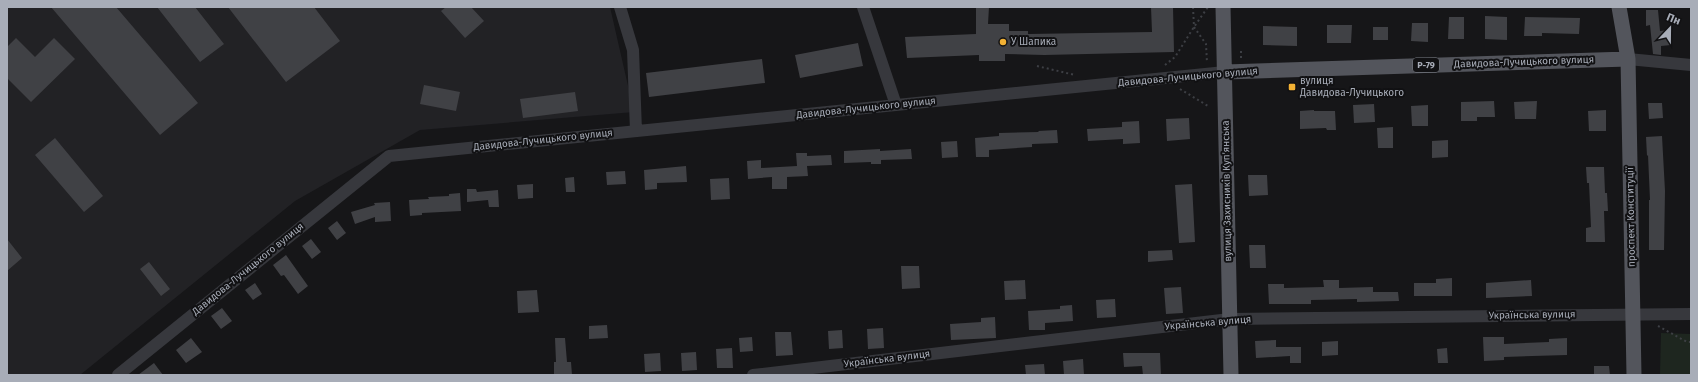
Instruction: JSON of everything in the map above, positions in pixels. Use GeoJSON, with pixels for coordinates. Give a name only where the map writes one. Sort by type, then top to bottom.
{"type":"FeatureCollection","features":[{"type":"Feature","properties":{"kind":"main road","name":"вулиця Захисників Куп'янська"},"geometry":{"type":"LineString","coordinates":[[1223,7],[1231,375]]}},
{"type":"Feature","properties":{"kind":"main road","name":"проспект Конституції"},"geometry":{"type":"LineString","coordinates":[[1619,7],[1628,59],[1634,375]]}},
{"type":"Feature","properties":{"kind":"main road","name":"Давидова-Лучицького вулиця"},"geometry":{"type":"LineString","coordinates":[[1225,72],[1628,59]]}},
{"type":"Feature","properties":{"kind":"street"},"geometry":{"type":"LineString","coordinates":[[620,7],[632,50],[636,131]]}},
{"type":"Feature","properties":{"kind":"street"},"geometry":{"type":"LineString","coordinates":[[863,7],[896,105]]}},
{"type":"Feature","properties":{"kind":"street","name":"Давидова-Лучицького вулиця"},"geometry":{"type":"LineString","coordinates":[[1628,59],[1691,65]]}},
{"type":"Feature","properties":{"kind":"street","name":"Давидова-Лучицького вулиця"},"geometry":{"type":"LineString","coordinates":[[118,375],[389,156],[1225,72]]}},
{"type":"Feature","properties":{"kind":"street","name":"Українська вулиця"},"geometry":{"type":"LineString","coordinates":[[753,375],[1230,319],[1691,314]]}},
{"type":"Feature","properties":{"kind":"path"},"geometry":{"type":"LineString","coordinates":[[1193,7],[1194,27],[1206,44],[1208,74]]}},
{"type":"Feature","properties":{"kind":"path"},"geometry":{"type":"LineString","coordinates":[[1165,66],[1175,57],[1208,7]]}},
{"type":"Feature","properties":{"kind":"path"},"geometry":{"type":"LineString","coordinates":[[1037,66],[1079,76]]}},
{"type":"Feature","properties":{"kind":"path"},"geometry":{"type":"LineString","coordinates":[[1161,78],[1208,106]]}},
{"type":"Feature","properties":{"kind":"path"},"geometry":{"type":"LineString","coordinates":[[1655,324],[1687,342],[1691,342]]}},
{"type":"Feature","properties":{"kind":"shaded area"},"geometry":{"type":"Polygon","coordinates":[[[7,7],[610,7],[634,112],[420,130],[295,201],[80,375],[7,375],[7,7]]]}},
{"type":"Feature","properties":{"kind":"shaded area"},"geometry":{"type":"Polygon","coordinates":[[[1661,333],[1691,334],[1691,375],[1660,375],[1661,333]]]}},
{"type":"Feature","properties":{"kind":"building"},"geometry":{"type":"Polygon","coordinates":[[[51,7],[116,7],[198,103],[160,135],[51,7]]]}},
{"type":"Feature","properties":{"kind":"building"},"geometry":{"type":"Polygon","coordinates":[[[157,7],[195,7],[224,44],[200,62],[157,7]]]}},
{"type":"Feature","properties":{"kind":"building"},"geometry":{"type":"Polygon","coordinates":[[[228,7],[314,7],[340,41],[286,82],[228,7]]]}},
{"type":"Feature","properties":{"kind":"building"},"geometry":{"type":"Polygon","coordinates":[[[446,7],[471,7],[484,21],[465,38],[441,11],[446,7]]]}},
{"type":"Feature","properties":{"kind":"building"},"geometry":{"type":"Polygon","coordinates":[[[976,7],[989,7],[988,24],[1009,24],[1009,31],[1028,31],[1028,34],[1152,32],[1151,7],[1173,7],[1174,52],[1044,55],[1005,54],[1005,61],[979,61],[979,55],[907,58],[905,37],[976,34],[976,7]]]}},
{"type":"Feature","properties":{"kind":"building"},"geometry":{"type":"Polygon","coordinates":[[[1646,10],[1658,10],[1660,31],[1669,30],[1671,45],[1661,46],[1661,55],[1653,54],[1650,25],[1646,26],[1646,10]]]}},
{"type":"Feature","properties":{"kind":"building"},"geometry":{"type":"Polygon","coordinates":[[[1485,16],[1507,17],[1507,40],[1485,39],[1485,16]]]}},
{"type":"Feature","properties":{"kind":"building"},"geometry":{"type":"Polygon","coordinates":[[[1449,17],[1464,17],[1464,39],[1448,39],[1449,17]]]}},
{"type":"Feature","properties":{"kind":"building"},"geometry":{"type":"Polygon","coordinates":[[[1525,17],[1580,18],[1579,34],[1542,33],[1542,36],[1524,36],[1525,17]]]}},
{"type":"Feature","properties":{"kind":"building"},"geometry":{"type":"Polygon","coordinates":[[[1412,23],[1428,23],[1428,42],[1411,41],[1412,23]]]}},
{"type":"Feature","properties":{"kind":"building"},"geometry":{"type":"Polygon","coordinates":[[[1327,25],[1352,25],[1351,43],[1327,43],[1327,25]]]}},
{"type":"Feature","properties":{"kind":"building"},"geometry":{"type":"Polygon","coordinates":[[[1263,26],[1297,27],[1297,46],[1263,45],[1263,26]]]}},
{"type":"Feature","properties":{"kind":"building"},"geometry":{"type":"Polygon","coordinates":[[[1373,27],[1388,27],[1388,40],[1373,40],[1373,27]]]}},
{"type":"Feature","properties":{"kind":"building"},"geometry":{"type":"Polygon","coordinates":[[[16,38],[35,57],[54,38],[75,59],[31,102],[7,78],[7,47],[16,38]]]}},
{"type":"Feature","properties":{"kind":"building"},"geometry":{"type":"Polygon","coordinates":[[[858,43],[863,66],[800,78],[795,55],[858,43]]]}},
{"type":"Feature","properties":{"kind":"building"},"geometry":{"type":"Polygon","coordinates":[[[762,59],[765,83],[649,97],[646,73],[762,59]]]}},
{"type":"Feature","properties":{"kind":"building"},"geometry":{"type":"Polygon","coordinates":[[[424,85],[460,92],[456,111],[420,104],[424,85]]]}},
{"type":"Feature","properties":{"kind":"building"},"geometry":{"type":"Polygon","coordinates":[[[575,92],[578,111],[523,118],[520,99],[575,92]]]}},
{"type":"Feature","properties":{"kind":"building"},"geometry":{"type":"Polygon","coordinates":[[[1494,101],[1495,117],[1477,117],[1477,121],[1461,121],[1461,102],[1494,101]]]}},
{"type":"Feature","properties":{"kind":"building"},"geometry":{"type":"Polygon","coordinates":[[[1537,101],[1536,119],[1515,119],[1514,102],[1537,101]]]}},
{"type":"Feature","properties":{"kind":"building"},"geometry":{"type":"Polygon","coordinates":[[[1648,103],[1662,103],[1663,118],[1649,119],[1648,103]]]}},
{"type":"Feature","properties":{"kind":"building"},"geometry":{"type":"Polygon","coordinates":[[[1374,104],[1375,122],[1354,123],[1353,105],[1374,104]]]}},
{"type":"Feature","properties":{"kind":"building"},"geometry":{"type":"Polygon","coordinates":[[[1428,105],[1428,126],[1412,126],[1411,106],[1428,105]]]}},
{"type":"Feature","properties":{"kind":"building"},"geometry":{"type":"Polygon","coordinates":[[[1606,110],[1606,131],[1589,131],[1588,111],[1606,110]]]}},
{"type":"Feature","properties":{"kind":"building"},"geometry":{"type":"Polygon","coordinates":[[[1300,111],[1335,111],[1336,130],[1327,130],[1326,128],[1300,129],[1300,111]]]}},
{"type":"Feature","properties":{"kind":"building"},"geometry":{"type":"Polygon","coordinates":[[[1189,118],[1190,139],[1167,141],[1166,119],[1189,118]]]}},
{"type":"Feature","properties":{"kind":"building"},"geometry":{"type":"Polygon","coordinates":[[[1139,121],[1140,143],[1123,144],[1123,139],[1088,141],[1087,129],[1122,127],[1122,122],[1139,121]]]}},
{"type":"Feature","properties":{"kind":"building"},"geometry":{"type":"Polygon","coordinates":[[[1393,127],[1393,148],[1378,148],[1377,128],[1393,127]]]}},
{"type":"Feature","properties":{"kind":"building"},"geometry":{"type":"Polygon","coordinates":[[[1057,130],[1058,143],[1032,144],[1032,147],[989,150],[989,157],[976,157],[975,138],[999,136],[999,133],[1057,130]]]}},
{"type":"Feature","properties":{"kind":"building"},"geometry":{"type":"Polygon","coordinates":[[[1662,136],[1665,191],[1664,250],[1649,250],[1650,200],[1646,137],[1662,136]]]}},
{"type":"Feature","properties":{"kind":"building"},"geometry":{"type":"Polygon","coordinates":[[[55,138],[103,196],[84,212],[35,155],[55,138]]]}},
{"type":"Feature","properties":{"kind":"building"},"geometry":{"type":"Polygon","coordinates":[[[1448,140],[1448,157],[1432,158],[1432,141],[1448,140]]]}},
{"type":"Feature","properties":{"kind":"building"},"geometry":{"type":"Polygon","coordinates":[[[957,141],[958,157],[942,158],[941,142],[957,141]]]}},
{"type":"Feature","properties":{"kind":"building"},"geometry":{"type":"Polygon","coordinates":[[[880,149],[880,151],[911,149],[912,159],[881,160],[881,164],[871,164],[871,162],[844,163],[844,151],[880,149]]]}},
{"type":"Feature","properties":{"kind":"building"},"geometry":{"type":"Polygon","coordinates":[[[796,153],[807,153],[807,156],[831,155],[832,165],[807,166],[808,176],[787,177],[787,189],[772,189],[772,177],[748,179],[747,161],[761,160],[761,168],[797,166],[796,153]]]}},
{"type":"Feature","properties":{"kind":"building"},"geometry":{"type":"Polygon","coordinates":[[[686,166],[687,182],[657,183],[657,189],[645,190],[644,170],[686,166]]]}},
{"type":"Feature","properties":{"kind":"building"},"geometry":{"type":"Polygon","coordinates":[[[1586,167],[1604,167],[1605,193],[1607,193],[1608,211],[1604,211],[1605,242],[1586,242],[1586,228],[1591,227],[1589,183],[1587,183],[1586,167]]]}},
{"type":"Feature","properties":{"kind":"building"},"geometry":{"type":"Polygon","coordinates":[[[625,171],[626,184],[607,185],[606,172],[625,171]]]}},
{"type":"Feature","properties":{"kind":"building"},"geometry":{"type":"Polygon","coordinates":[[[1248,175],[1267,175],[1268,195],[1249,196],[1248,175]]]}},
{"type":"Feature","properties":{"kind":"building"},"geometry":{"type":"Polygon","coordinates":[[[574,177],[575,192],[566,192],[565,178],[574,177]]]}},
{"type":"Feature","properties":{"kind":"building"},"geometry":{"type":"Polygon","coordinates":[[[729,178],[730,199],[711,200],[710,179],[729,178]]]}},
{"type":"Feature","properties":{"kind":"building"},"geometry":{"type":"Polygon","coordinates":[[[533,184],[533,198],[518,199],[517,185],[533,184]]]}},
{"type":"Feature","properties":{"kind":"building"},"geometry":{"type":"Polygon","coordinates":[[[1192,184],[1195,242],[1179,243],[1175,185],[1192,184]]]}},
{"type":"Feature","properties":{"kind":"building"},"geometry":{"type":"Polygon","coordinates":[[[467,189],[476,189],[477,192],[498,190],[499,207],[489,207],[488,200],[467,202],[467,189]]]}},
{"type":"Feature","properties":{"kind":"building"},"geometry":{"type":"Polygon","coordinates":[[[460,193],[461,211],[422,213],[422,215],[410,216],[409,200],[429,199],[428,197],[449,196],[449,194],[460,193]]]}},
{"type":"Feature","properties":{"kind":"building"},"geometry":{"type":"Polygon","coordinates":[[[390,202],[391,221],[375,222],[375,217],[355,224],[351,212],[375,205],[374,203],[390,202]]]}},
{"type":"Feature","properties":{"kind":"building"},"geometry":{"type":"Polygon","coordinates":[[[337,221],[346,233],[337,240],[328,228],[337,221]]]}},
{"type":"Feature","properties":{"kind":"building"},"geometry":{"type":"Polygon","coordinates":[[[7,239],[22,258],[7,271],[7,239]]]}},
{"type":"Feature","properties":{"kind":"building"},"geometry":{"type":"Polygon","coordinates":[[[311,239],[321,252],[312,259],[302,246],[311,239]]]}},
{"type":"Feature","properties":{"kind":"building"},"geometry":{"type":"Polygon","coordinates":[[[1249,245],[1265,245],[1266,268],[1250,268],[1249,245]]]}},
{"type":"Feature","properties":{"kind":"building"},"geometry":{"type":"Polygon","coordinates":[[[1172,250],[1173,260],[1148,262],[1148,251],[1172,250]]]}},
{"type":"Feature","properties":{"kind":"building"},"geometry":{"type":"Polygon","coordinates":[[[286,255],[308,286],[298,294],[284,275],[281,276],[273,265],[286,255]]]}},
{"type":"Feature","properties":{"kind":"building"},"geometry":{"type":"Polygon","coordinates":[[[149,262],[170,289],[161,296],[140,269],[149,262]]]}},
{"type":"Feature","properties":{"kind":"building"},"geometry":{"type":"Polygon","coordinates":[[[901,266],[919,266],[920,288],[902,289],[901,266]]]}},
{"type":"Feature","properties":{"kind":"building"},"geometry":{"type":"Polygon","coordinates":[[[1452,278],[1452,296],[1414,296],[1414,283],[1436,283],[1436,279],[1452,278]]]}},
{"type":"Feature","properties":{"kind":"building"},"geometry":{"type":"Polygon","coordinates":[[[1025,280],[1026,299],[1005,300],[1004,281],[1025,280]]]}},
{"type":"Feature","properties":{"kind":"building"},"geometry":{"type":"Polygon","coordinates":[[[1323,280],[1339,280],[1339,288],[1373,287],[1373,292],[1398,292],[1399,301],[1357,302],[1357,299],[1311,300],[1311,304],[1269,304],[1268,284],[1284,284],[1284,288],[1324,287],[1323,280]]]}},
{"type":"Feature","properties":{"kind":"building"},"geometry":{"type":"Polygon","coordinates":[[[1531,280],[1532,296],[1486,298],[1486,283],[1531,280]]]}},
{"type":"Feature","properties":{"kind":"building"},"geometry":{"type":"Polygon","coordinates":[[[255,283],[262,294],[253,300],[245,290],[255,283]]]}},
{"type":"Feature","properties":{"kind":"building"},"geometry":{"type":"Polygon","coordinates":[[[1181,287],[1183,313],[1166,314],[1164,288],[1181,287]]]}},
{"type":"Feature","properties":{"kind":"building"},"geometry":{"type":"Polygon","coordinates":[[[537,290],[539,312],[518,313],[517,291],[537,290]]]}},
{"type":"Feature","properties":{"kind":"building"},"geometry":{"type":"Polygon","coordinates":[[[1115,299],[1116,317],[1097,318],[1096,300],[1115,299]]]}},
{"type":"Feature","properties":{"kind":"building"},"geometry":{"type":"Polygon","coordinates":[[[1072,305],[1073,321],[1045,323],[1045,330],[1029,330],[1028,311],[1060,309],[1060,306],[1072,305]]]}},
{"type":"Feature","properties":{"kind":"building"},"geometry":{"type":"Polygon","coordinates":[[[222,308],[232,321],[221,329],[211,316],[222,308]]]}},
{"type":"Feature","properties":{"kind":"building"},"geometry":{"type":"Polygon","coordinates":[[[995,317],[996,338],[951,340],[950,324],[981,322],[981,318],[995,317]]]}},
{"type":"Feature","properties":{"kind":"building"},"geometry":{"type":"Polygon","coordinates":[[[607,325],[608,338],[589,339],[589,326],[607,325]]]}},
{"type":"Feature","properties":{"kind":"building"},"geometry":{"type":"Polygon","coordinates":[[[883,328],[884,348],[868,349],[867,329],[883,328]]]}},
{"type":"Feature","properties":{"kind":"building"},"geometry":{"type":"Polygon","coordinates":[[[842,330],[843,348],[829,349],[828,331],[842,330]]]}},
{"type":"Feature","properties":{"kind":"building"},"geometry":{"type":"Polygon","coordinates":[[[775,332],[791,332],[793,355],[776,356],[775,332]]]}},
{"type":"Feature","properties":{"kind":"building"},"geometry":{"type":"Polygon","coordinates":[[[752,337],[753,351],[740,352],[739,338],[752,337]]]}},
{"type":"Feature","properties":{"kind":"building"},"geometry":{"type":"Polygon","coordinates":[[[1483,337],[1504,337],[1504,344],[1549,342],[1549,339],[1567,338],[1567,355],[1504,357],[1504,360],[1484,361],[1483,337]]]}},
{"type":"Feature","properties":{"kind":"building"},"geometry":{"type":"Polygon","coordinates":[[[191,338],[202,352],[186,363],[176,350],[191,338]]]}},
{"type":"Feature","properties":{"kind":"building"},"geometry":{"type":"Polygon","coordinates":[[[555,338],[565,338],[567,362],[571,362],[572,375],[554,375],[554,362],[556,362],[555,338]]]}},
{"type":"Feature","properties":{"kind":"building"},"geometry":{"type":"Polygon","coordinates":[[[1276,340],[1276,347],[1301,347],[1301,363],[1290,363],[1290,356],[1256,358],[1255,341],[1276,340]]]}},
{"type":"Feature","properties":{"kind":"building"},"geometry":{"type":"Polygon","coordinates":[[[1338,341],[1338,355],[1322,356],[1322,342],[1338,341]]]}},
{"type":"Feature","properties":{"kind":"building"},"geometry":{"type":"Polygon","coordinates":[[[732,348],[733,368],[717,368],[716,349],[732,348]]]}},
{"type":"Feature","properties":{"kind":"building"},"geometry":{"type":"Polygon","coordinates":[[[1447,348],[1448,363],[1438,363],[1437,349],[1447,348]]]}},
{"type":"Feature","properties":{"kind":"building"},"geometry":{"type":"Polygon","coordinates":[[[696,352],[697,370],[682,371],[681,353],[696,352]]]}},
{"type":"Feature","properties":{"kind":"building"},"geometry":{"type":"Polygon","coordinates":[[[660,353],[661,371],[645,372],[644,354],[660,353]]]}},
{"type":"Feature","properties":{"kind":"building"},"geometry":{"type":"Polygon","coordinates":[[[1123,353],[1160,353],[1161,375],[1143,375],[1142,366],[1124,367],[1123,353]]]}},
{"type":"Feature","properties":{"kind":"building"},"geometry":{"type":"Polygon","coordinates":[[[1083,359],[1084,375],[1064,375],[1063,361],[1083,359]]]}},
{"type":"Feature","properties":{"kind":"building"},"geometry":{"type":"Polygon","coordinates":[[[154,363],[163,375],[138,375],[154,363]]]}},
{"type":"Feature","properties":{"kind":"building"},"geometry":{"type":"Polygon","coordinates":[[[1044,364],[1045,375],[1026,375],[1025,365],[1044,364]]]}},
{"type":"Feature","properties":{"kind":"building"},"geometry":{"type":"Polygon","coordinates":[[[1594,366],[1609,366],[1610,375],[1594,375],[1594,366]]]}},
{"type":"Feature","properties":{"kind":"place","name":"У Шапика"},"geometry":{"type":"Point","coordinates":[1003,42]}},
{"type":"Feature","properties":{"kind":"place","name":"вулиця Давидова-Лучицького"},"geometry":{"type":"Point","coordinates":[1292,87]}}]}
